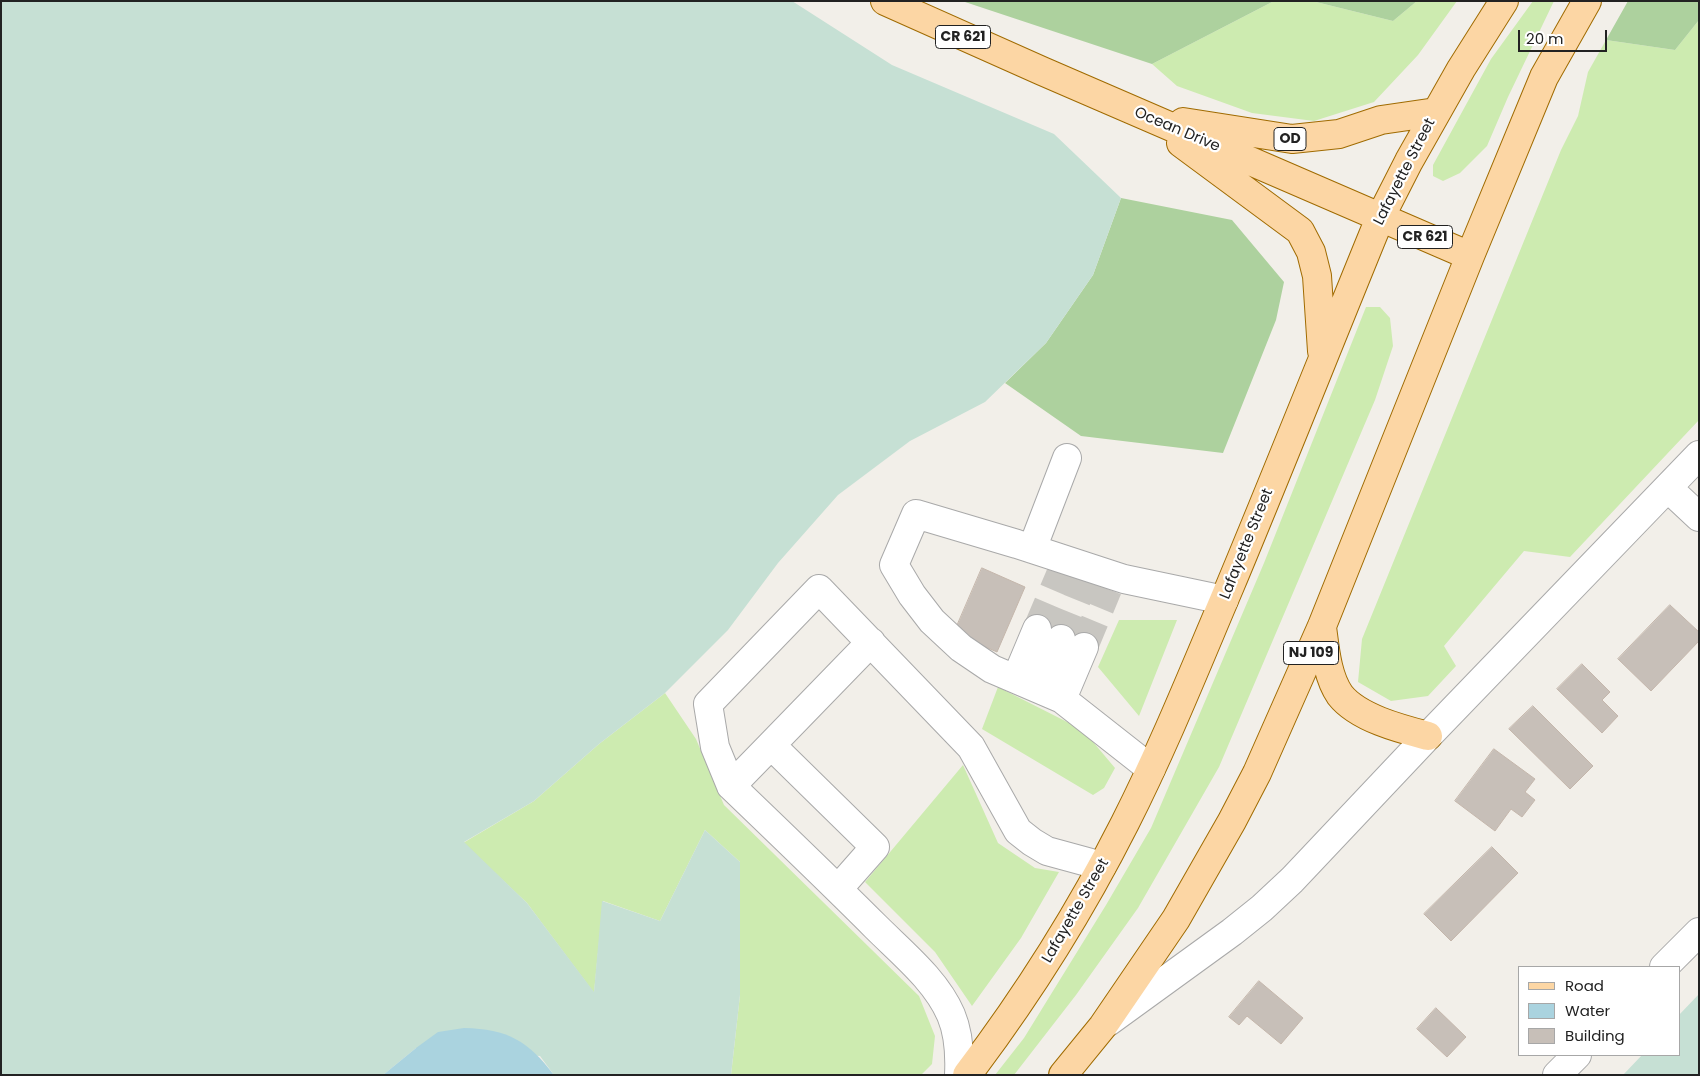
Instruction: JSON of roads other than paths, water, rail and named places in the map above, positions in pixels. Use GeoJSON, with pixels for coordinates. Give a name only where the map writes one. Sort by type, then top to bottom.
{"type":"FeatureCollection","features":[{"type":"Feature","properties":{"kind":"main road","name":"Ocean Drive"},"geometry":{"type":"LineString","coordinates":[[885,1],[1142,115],[1470,256]]}},
{"type":"Feature","properties":{"kind":"main road","name":"Lafayette Street"},"geometry":{"type":"LineString","coordinates":[[967,1075],[1012,1014],[1044,966],[1102,866],[1151,769],[1224,600],[1380,218],[1460,69],[1504,1]]}},
{"type":"Feature","properties":{"kind":"main road","name":"NJ 109"},"geometry":{"type":"LineString","coordinates":[[1063,1075],[1103,1026],[1176,919],[1232,821],[1279,726],[1322,626],[1544,77],[1587,1]]}},
{"type":"Feature","properties":{"kind":"main road","name":"OD"},"geometry":{"type":"LineString","coordinates":[[1142,115],[1292,139],[1339,134],[1382,120],[1436,112]]}},
{"type":"Feature","properties":{"kind":"main road"},"geometry":{"type":"LineString","coordinates":[[1142,115],[1300,231],[1311,252],[1317,276],[1322,358]]}},
{"type":"Feature","properties":{"kind":"main road"},"geometry":{"type":"LineString","coordinates":[[1322,626],[1327,663],[1340,694],[1350,704],[1382,722],[1428,736]]}},
{"type":"Feature","properties":{"kind":"street"},"geometry":{"type":"LineString","coordinates":[[1103,1026],[1232,932],[1262,908],[1292,880],[1699,455]]}},
{"type":"Feature","properties":{"kind":"street"},"geometry":{"type":"LineString","coordinates":[[1032,549],[1067,458]]}},
{"type":"Feature","properties":{"kind":"street"},"geometry":{"type":"LineString","coordinates":[[1668,488],[1699,517]]}},
{"type":"Feature","properties":{"kind":"street"},"geometry":{"type":"LineString","coordinates":[[1151,769],[1039,689],[992,669],[961,648],[927,615],[912,595],[894,565],[916,514],[1032,549],[1088,574],[1224,600]]}},
{"type":"Feature","properties":{"kind":"street"},"geometry":{"type":"LineString","coordinates":[[959,1075],[960,1057],[957,1037],[952,1016],[942,998],[912,963],[731,786],[715,747],[708,704],[819,589],[971,747],[1018,831],[1047,851],[1102,866]]}},
{"type":"Feature","properties":{"kind":"street"},"geometry":{"type":"LineString","coordinates":[[1039,689],[1061,638],[1039,689]]}},
{"type":"Feature","properties":{"kind":"street"},"geometry":{"type":"LineString","coordinates":[[731,786],[871,642]]}},
{"type":"Feature","properties":{"kind":"street"},"geometry":{"type":"LineString","coordinates":[[771,745],[875,847],[838,889]]}},
{"type":"Feature","properties":{"kind":"street"},"geometry":{"type":"LineString","coordinates":[[1665,966],[1699,932]]}},
{"type":"Feature","properties":{"kind":"street"},"geometry":{"type":"LineString","coordinates":[[1557,1075],[1576,1056]]}},
{"type":"Feature","properties":{"kind":"water"},"geometry":{"type":"Polygon","coordinates":[[[464,1028],[493,1031],[516,1039],[535,1053],[554,1075],[383,1075],[438,1032],[464,1028]]]}},
{"type":"Feature","properties":{"kind":"tunnel"},"geometry":{"type":"LineString","coordinates":[[1037,629],[1062,570]]}},
{"type":"Feature","properties":{"kind":"tunnel"},"geometry":{"type":"LineString","coordinates":[[1061,639],[1085,579]]}},
{"type":"Feature","properties":{"kind":"tunnel"},"geometry":{"type":"LineString","coordinates":[[1084,647],[1108,589]]}}]}
